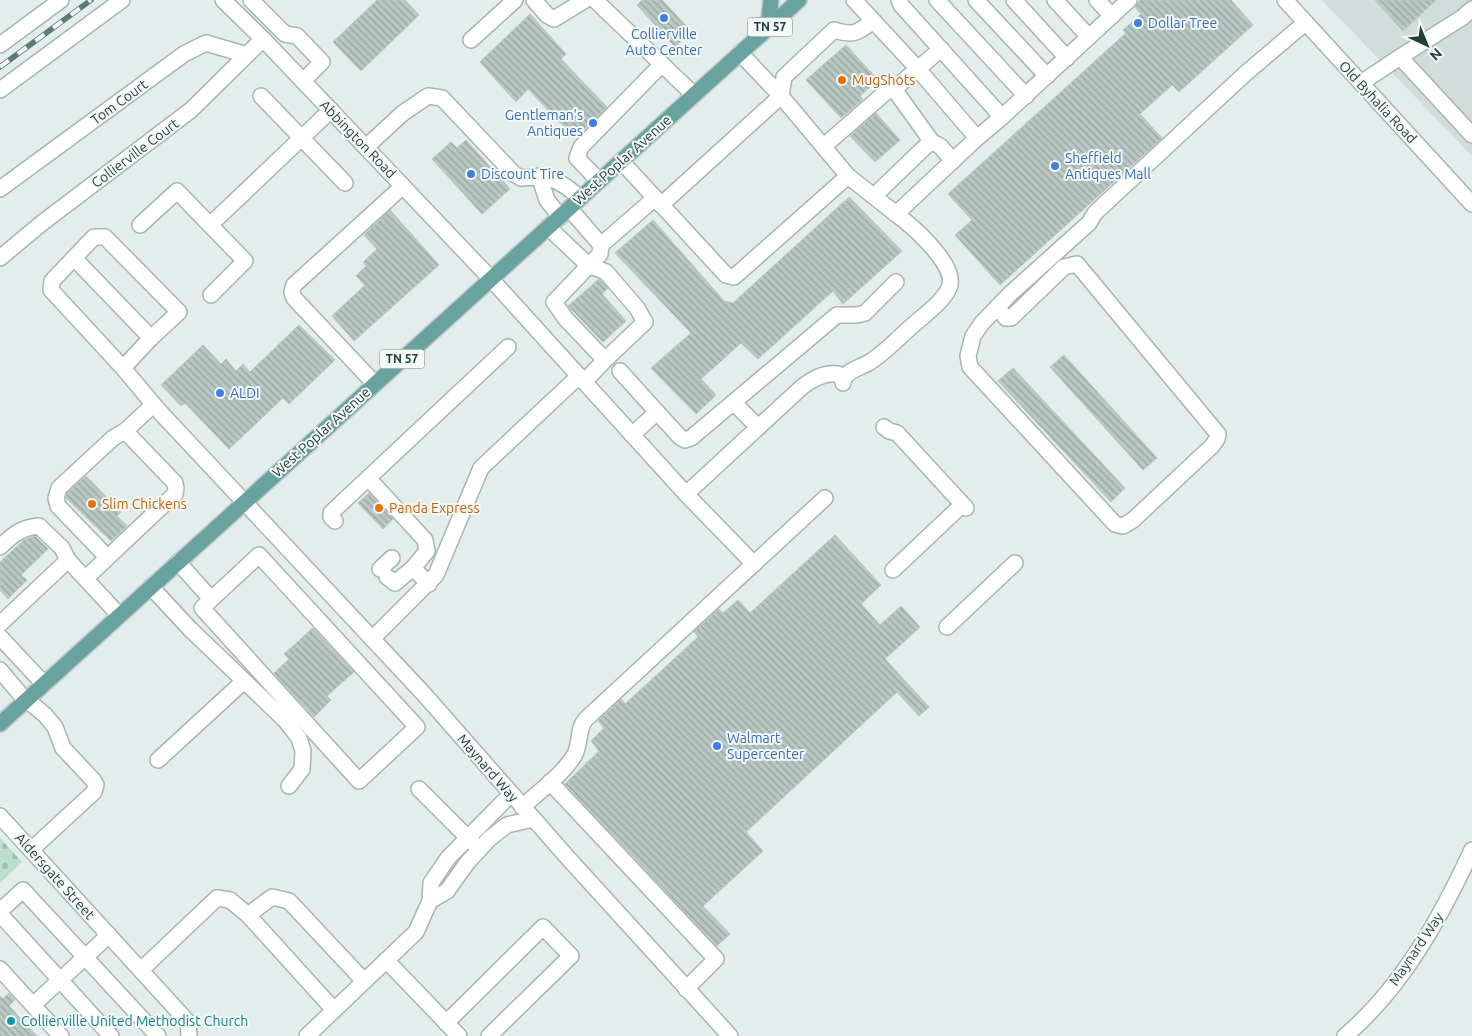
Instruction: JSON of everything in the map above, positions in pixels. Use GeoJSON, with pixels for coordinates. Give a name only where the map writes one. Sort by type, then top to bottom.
{"type":"FeatureCollection","features":[{"type":"Feature","properties":{"kind":"main road"},"geometry":{"type":"LineString","coordinates":[[761,34],[769,18],[771,0]]}},
{"type":"Feature","properties":{"kind":"main road","name":"West Poplar Avenue"},"geometry":{"type":"LineString","coordinates":[[0,724],[799,0]]}},
{"type":"Feature","properties":{"kind":"street"},"geometry":{"type":"LineString","coordinates":[[0,45],[61,0]]}},
{"type":"Feature","properties":{"kind":"street"},"geometry":{"type":"LineString","coordinates":[[0,90],[122,0]]}},
{"type":"Feature","properties":{"kind":"street","name":"Abbington Road"},"geometry":{"type":"LineString","coordinates":[[223,0],[304,81],[491,278],[686,494],[754,564]]}},
{"type":"Feature","properties":{"kind":"street"},"geometry":{"type":"LineString","coordinates":[[471,40],[516,0]]}},
{"type":"Feature","properties":{"kind":"street"},"geometry":{"type":"LineString","coordinates":[[534,0],[547,15],[554,19],[585,0]]}},
{"type":"Feature","properties":{"kind":"street"},"geometry":{"type":"LineString","coordinates":[[595,0],[694,95]]}},
{"type":"Feature","properties":{"kind":"street"},"geometry":{"type":"LineString","coordinates":[[854,0],[978,138]]}},
{"type":"Feature","properties":{"kind":"street"},"geometry":{"type":"LineString","coordinates":[[899,0],[901,5],[1002,117]]}},
{"type":"Feature","properties":{"kind":"street"},"geometry":{"type":"LineString","coordinates":[[937,0],[1026,96]]}},
{"type":"Feature","properties":{"kind":"street"},"geometry":{"type":"LineString","coordinates":[[976,0],[1047,76]]}},
{"type":"Feature","properties":{"kind":"street"},"geometry":{"type":"LineString","coordinates":[[1014,0],[1067,58]]}},
{"type":"Feature","properties":{"kind":"street"},"geometry":{"type":"LineString","coordinates":[[1056,0],[1089,37]]}},
{"type":"Feature","properties":{"kind":"street"},"geometry":{"type":"LineString","coordinates":[[1097,0],[1112,16]]}},
{"type":"Feature","properties":{"kind":"street"},"geometry":{"type":"LineString","coordinates":[[896,214],[1129,0]]}},
{"type":"Feature","properties":{"kind":"street","name":"Old Byhalia Road"},"geometry":{"type":"LineString","coordinates":[[1284,0],[1472,204]]}},
{"type":"Feature","properties":{"kind":"street"},"geometry":{"type":"LineString","coordinates":[[245,21],[255,4],[285,34],[297,36],[322,62],[304,81]]}},
{"type":"Feature","properties":{"kind":"street"},"geometry":{"type":"LineString","coordinates":[[1361,83],[1463,17],[1472,9]]}},
{"type":"Feature","properties":{"kind":"street"},"geometry":{"type":"LineString","coordinates":[[605,360],[566,318],[554,302],[600,254],[601,245],[658,201],[781,96],[784,77],[834,30],[848,34],[857,33],[873,21]]}},
{"type":"Feature","properties":{"kind":"street"},"geometry":{"type":"LineString","coordinates":[[997,308],[1006,318],[1011,318],[1064,267],[1077,264],[1218,434],[1212,446],[1133,520],[1123,526],[1114,524],[970,367],[968,356],[973,336],[982,323],[997,308],[1089,223],[1095,213],[1246,73],[1306,23]]}},
{"type":"Feature","properties":{"kind":"street","name":"Collierville Court"},"geometry":{"type":"LineString","coordinates":[[0,258],[42,223],[191,110],[263,39]]}},
{"type":"Feature","properties":{"kind":"street","name":"Tom Court"},"geometry":{"type":"LineString","coordinates":[[0,190],[184,54],[206,43],[247,55]]}},
{"type":"Feature","properties":{"kind":"street"},"geometry":{"type":"LineString","coordinates":[[824,146],[886,92],[894,89],[941,49]]}},
{"type":"Feature","properties":{"kind":"street"},"geometry":{"type":"LineString","coordinates":[[686,494],[810,381],[826,374],[843,377],[869,363],[940,300],[950,287],[947,267],[940,258],[910,225],[848,176],[781,96],[740,53]]}},
{"type":"Feature","properties":{"kind":"street"},"geometry":{"type":"LineString","coordinates":[[1400,57],[1472,136]]}},
{"type":"Feature","properties":{"kind":"street"},"geometry":{"type":"LineString","coordinates":[[599,181],[577,158],[581,147],[662,64]]}},
{"type":"Feature","properties":{"kind":"street"},"geometry":{"type":"LineString","coordinates":[[894,89],[932,142],[940,146],[953,161]]}},
{"type":"Feature","properties":{"kind":"street"},"geometry":{"type":"LineString","coordinates":[[261,96],[345,183]]}},
{"type":"Feature","properties":{"kind":"street"},"geometry":{"type":"LineString","coordinates":[[366,147],[403,113],[428,96],[442,98],[514,174],[521,178],[538,176],[565,185],[570,208],[601,245]]}},
{"type":"Feature","properties":{"kind":"street"},"geometry":{"type":"LineString","coordinates":[[210,225],[331,110]]}},
{"type":"Feature","properties":{"kind":"street"},"geometry":{"type":"LineString","coordinates":[[874,196],[932,142]]}},
{"type":"Feature","properties":{"kind":"street"},"geometry":{"type":"LineString","coordinates":[[621,161],[726,276],[734,277],[848,176]]}},
{"type":"Feature","properties":{"kind":"street"},"geometry":{"type":"LineString","coordinates":[[538,176],[548,200],[570,208]]}},
{"type":"Feature","properties":{"kind":"street"},"geometry":{"type":"LineString","coordinates":[[375,384],[294,298],[292,290],[294,285],[403,186]]}},
{"type":"Feature","properties":{"kind":"street"},"geometry":{"type":"LineString","coordinates":[[140,225],[177,191],[245,261],[211,295]]}},
{"type":"Feature","properties":{"kind":"street"},"geometry":{"type":"LineString","coordinates":[[372,639],[436,575],[442,565],[482,468],[581,379],[605,360],[645,322],[637,308],[606,272],[588,265],[548,228]]}},
{"type":"Feature","properties":{"kind":"street","name":"Maynard Way"},"geometry":{"type":"LineString","coordinates":[[151,338],[179,312],[105,238],[94,237],[52,281],[51,290],[123,368],[153,405],[423,694],[522,807],[730,1036]]}},
{"type":"Feature","properties":{"kind":"street"},"geometry":{"type":"LineString","coordinates":[[74,258],[151,338],[123,368]]}},
{"type":"Feature","properties":{"kind":"street"},"geometry":{"type":"LineString","coordinates":[[620,371],[685,440],[691,438],[734,403],[838,315],[865,313],[896,282]]}},
{"type":"Feature","properties":{"kind":"street"},"geometry":{"type":"LineString","coordinates":[[335,521],[331,517],[331,513],[508,347]]}},
{"type":"Feature","properties":{"kind":"street"},"geometry":{"type":"LineString","coordinates":[[734,403],[758,427]]}},
{"type":"Feature","properties":{"kind":"street"},"geometry":{"type":"LineString","coordinates":[[107,557],[58,506],[56,498],[59,488],[113,438],[125,431],[153,405]]}},
{"type":"Feature","properties":{"kind":"street"},"geometry":{"type":"LineString","coordinates":[[632,435],[657,412]]}},
{"type":"Feature","properties":{"kind":"street"},"geometry":{"type":"LineString","coordinates":[[884,427],[889,431],[897,433],[964,506],[893,570]]}},
{"type":"Feature","properties":{"kind":"street"},"geometry":{"type":"LineString","coordinates":[[86,578],[175,494],[175,483],[125,431]]}},
{"type":"Feature","properties":{"kind":"street"},"geometry":{"type":"LineString","coordinates":[[368,478],[425,540],[427,551],[413,568],[395,583],[384,573],[392,558]]}},
{"type":"Feature","properties":{"kind":"street"},"geometry":{"type":"LineString","coordinates":[[522,807],[550,782],[574,756],[583,722],[825,498]]}},
{"type":"Feature","properties":{"kind":"street"},"geometry":{"type":"LineString","coordinates":[[0,547],[12,535],[25,527],[39,526],[62,548],[68,560],[119,615]]}},
{"type":"Feature","properties":{"kind":"street"},"geometry":{"type":"LineString","coordinates":[[259,555],[417,726],[359,781],[202,608],[211,599],[259,555]]}},
{"type":"Feature","properties":{"kind":"street"},"geometry":{"type":"LineString","coordinates":[[0,624],[68,560]]}},
{"type":"Feature","properties":{"kind":"street"},"geometry":{"type":"LineString","coordinates":[[178,562],[211,599]]}},
{"type":"Feature","properties":{"kind":"street"},"geometry":{"type":"LineString","coordinates":[[947,627],[1015,563]]}},
{"type":"Feature","properties":{"kind":"street"},"geometry":{"type":"LineString","coordinates":[[413,568],[429,584]]}},
{"type":"Feature","properties":{"kind":"street"},"geometry":{"type":"LineString","coordinates":[[151,587],[285,720],[299,738],[303,751],[302,769],[289,786]]}},
{"type":"Feature","properties":{"kind":"street"},"geometry":{"type":"LineString","coordinates":[[0,637],[44,684]]}},
{"type":"Feature","properties":{"kind":"street"},"geometry":{"type":"LineString","coordinates":[[0,670],[26,700],[45,715],[55,728],[63,748],[96,785],[94,792],[31,850]]}},
{"type":"Feature","properties":{"kind":"street"},"geometry":{"type":"LineString","coordinates":[[158,760],[244,681]]}},
{"type":"Feature","properties":{"kind":"street"},"geometry":{"type":"LineString","coordinates":[[550,782],[716,959],[686,989]]}},
{"type":"Feature","properties":{"kind":"street"},"geometry":{"type":"LineString","coordinates":[[419,788],[479,850]]}},
{"type":"Feature","properties":{"kind":"street"},"geometry":{"type":"LineString","coordinates":[[307,1036],[416,932],[430,901],[431,883],[448,858],[511,794]]}},
{"type":"Feature","properties":{"kind":"street","name":"Aldersgate Street"},"geometry":{"type":"LineString","coordinates":[[0,816],[188,1022],[189,1036]]}},
{"type":"Feature","properties":{"kind":"street"},"geometry":{"type":"LineString","coordinates":[[430,901],[447,891],[467,863],[488,839],[507,825],[533,819]]}},
{"type":"Feature","properties":{"kind":"street","name":"Maynard Way"},"geometry":{"type":"LineString","coordinates":[[1345,1036],[1388,991],[1414,954],[1450,898],[1472,850]]}},
{"type":"Feature","properties":{"kind":"street"},"geometry":{"type":"LineString","coordinates":[[111,1036],[0,912],[23,890],[158,1036]]}},
{"type":"Feature","properties":{"kind":"street"},"geometry":{"type":"LineString","coordinates":[[248,915],[272,897],[289,901],[364,981]]}},
{"type":"Feature","properties":{"kind":"street"},"geometry":{"type":"LineString","coordinates":[[141,970],[217,898],[230,900],[248,915],[334,1010]]}},
{"type":"Feature","properties":{"kind":"street"},"geometry":{"type":"LineString","coordinates":[[446,1023],[543,927],[571,956],[489,1036]]}},
{"type":"Feature","properties":{"kind":"street"},"geometry":{"type":"LineString","coordinates":[[33,1005],[109,935]]}},
{"type":"Feature","properties":{"kind":"street"},"geometry":{"type":"LineString","coordinates":[[386,960],[459,1036]]}},
{"type":"Feature","properties":{"kind":"street"},"geometry":{"type":"LineString","coordinates":[[0,969],[61,1036]]}},
{"type":"Feature","properties":{"kind":"shaded area"},"geometry":{"type":"Polygon","coordinates":[[[1322,0],[1472,0],[1472,156],[1322,0]]]}},
{"type":"Feature","properties":{"kind":"green space"},"geometry":{"type":"Polygon","coordinates":[[[0,838],[22,862],[0,883],[0,838]]]}},
{"type":"Feature","properties":{"kind":"building"},"geometry":{"type":"Polygon","coordinates":[[[377,0],[405,0],[419,15],[361,71],[333,42],[377,0]]]}},
{"type":"Feature","properties":{"kind":"building","name":"Collierville Auto Center"},"geometry":{"type":"Polygon","coordinates":[[[642,0],[662,0],[691,31],[675,47],[637,5],[642,0]]]}},
{"type":"Feature","properties":{"kind":"building","name":"Sheffield Antiques Mall"},"geometry":{"type":"Polygon","coordinates":[[[1140,0],[1231,0],[1253,25],[1179,92],[1172,85],[1140,114],[1162,138],[1000,285],[955,235],[972,220],[948,194],[1126,33],[1123,30],[1141,14],[1135,7],[1140,0]]]}},
{"type":"Feature","properties":{"kind":"building"},"geometry":{"type":"Polygon","coordinates":[[[1375,0],[1436,0],[1403,31],[1375,0]]]}},
{"type":"Feature","properties":{"kind":"building"},"geometry":{"type":"Polygon","coordinates":[[[530,14],[566,54],[561,59],[607,107],[575,138],[528,89],[516,102],[480,62],[530,14]]]}},
{"type":"Feature","properties":{"kind":"building","name":"MugShots"},"geometry":{"type":"Polygon","coordinates":[[[846,45],[878,80],[860,96],[863,99],[841,118],[806,80],[846,45]]]}},
{"type":"Feature","properties":{"kind":"building"},"geometry":{"type":"Polygon","coordinates":[[[876,113],[900,140],[875,162],[850,136],[876,113]]]}},
{"type":"Feature","properties":{"kind":"building","name":"Discount Tire"},"geometry":{"type":"Polygon","coordinates":[[[466,140],[510,189],[482,214],[432,159],[451,142],[457,148],[466,140]]]}},
{"type":"Feature","properties":{"kind":"building"},"geometry":{"type":"Polygon","coordinates":[[[849,197],[902,251],[843,304],[833,291],[758,359],[741,343],[701,379],[716,395],[696,414],[651,368],[691,333],[615,253],[653,220],[724,301],[733,303],[849,197]]]}},
{"type":"Feature","properties":{"kind":"building"},"geometry":{"type":"Polygon","coordinates":[[[390,210],[439,265],[354,341],[332,316],[365,285],[356,276],[366,266],[363,262],[377,249],[364,235],[390,210]]]}},
{"type":"Feature","properties":{"kind":"building"},"geometry":{"type":"Polygon","coordinates":[[[599,279],[608,288],[602,294],[626,321],[603,342],[568,306],[599,279]]]}},
{"type":"Feature","properties":{"kind":"building","name":"ALDI"},"geometry":{"type":"Polygon","coordinates":[[[299,325],[335,360],[289,404],[283,398],[229,449],[185,403],[181,406],[161,385],[203,345],[221,364],[226,359],[236,371],[243,364],[250,372],[299,325]]]}},
{"type":"Feature","properties":{"kind":"building"},"geometry":{"type":"Polygon","coordinates":[[[1064,355],[1157,458],[1143,470],[1050,367],[1064,355]]]}},
{"type":"Feature","properties":{"kind":"building"},"geometry":{"type":"Polygon","coordinates":[[[1013,368],[1125,488],[1111,502],[998,381],[1013,368]]]}},
{"type":"Feature","properties":{"kind":"building","name":"Slim Chickens"},"geometry":{"type":"Polygon","coordinates":[[[86,476],[121,512],[117,516],[127,526],[111,541],[66,498],[67,493],[86,476]]]}},
{"type":"Feature","properties":{"kind":"building","name":"Panda Express"},"geometry":{"type":"Polygon","coordinates":[[[369,493],[393,519],[383,529],[358,503],[369,493]]]}},
{"type":"Feature","properties":{"kind":"building","name":"Walmart Supercenter"},"geometry":{"type":"Polygon","coordinates":[[[835,535],[881,585],[861,604],[880,625],[901,606],[920,627],[885,659],[929,707],[919,716],[897,692],[746,832],[763,851],[703,906],[730,934],[717,946],[565,784],[599,751],[591,741],[604,728],[598,721],[621,699],[625,704],[698,637],[694,632],[719,609],[723,613],[738,600],[750,613],[835,535]]]}},
{"type":"Feature","properties":{"kind":"building"},"geometry":{"type":"Polygon","coordinates":[[[35,536],[48,549],[21,575],[27,580],[8,599],[0,590],[0,562],[24,540],[35,536]]]}},
{"type":"Feature","properties":{"kind":"building"},"geometry":{"type":"Polygon","coordinates":[[[313,628],[354,672],[327,696],[331,700],[314,717],[274,673],[289,659],[284,654],[313,628]]]}},
{"type":"Feature","properties":{"kind":"building","name":"Collierville United Methodist Church"},"geometry":{"type":"Polygon","coordinates":[[[9,993],[15,1000],[9,1006],[37,1036],[0,1036],[0,996],[3,999],[9,993]]]}},
{"type":"Feature","properties":{"kind":"railway"},"geometry":{"type":"LineString","coordinates":[[0,67],[91,0]]}},
{"type":"Feature","properties":{"kind":"place","name":"Collierville Auto Center"},"geometry":{"type":"Point","coordinates":[664,18]}},
{"type":"Feature","properties":{"kind":"place","name":"Dollar Tree"},"geometry":{"type":"Point","coordinates":[1138,23]}},
{"type":"Feature","properties":{"kind":"place","name":"MugShots"},"geometry":{"type":"Point","coordinates":[842,80]}},
{"type":"Feature","properties":{"kind":"place","name":"Gentleman's Antiques"},"geometry":{"type":"Point","coordinates":[593,123]}},
{"type":"Feature","properties":{"kind":"place","name":"Sheffield Antiques Mall"},"geometry":{"type":"Point","coordinates":[1055,166]}},
{"type":"Feature","properties":{"kind":"place","name":"Discount Tire"},"geometry":{"type":"Point","coordinates":[471,174]}},
{"type":"Feature","properties":{"kind":"place","name":"ALDI"},"geometry":{"type":"Point","coordinates":[220,393]}},
{"type":"Feature","properties":{"kind":"place","name":"Slim Chickens"},"geometry":{"type":"Point","coordinates":[92,504]}},
{"type":"Feature","properties":{"kind":"place","name":"Panda Express"},"geometry":{"type":"Point","coordinates":[379,508]}},
{"type":"Feature","properties":{"kind":"place","name":"Walmart Supercenter"},"geometry":{"type":"Point","coordinates":[717,746]}},
{"type":"Feature","properties":{"kind":"place","name":"Collierville United Methodist Church"},"geometry":{"type":"Point","coordinates":[11,1021]}}]}
